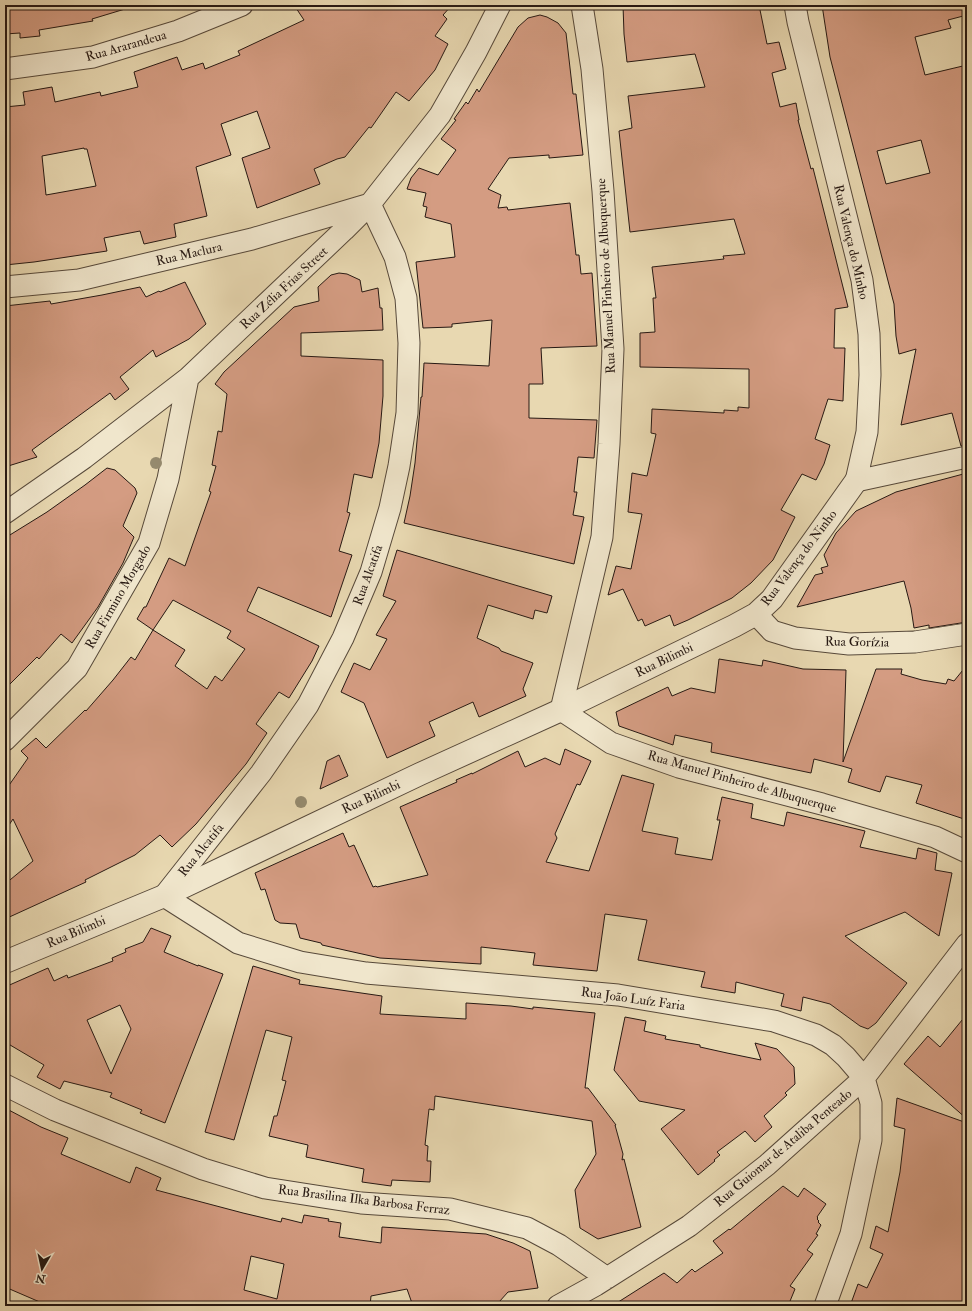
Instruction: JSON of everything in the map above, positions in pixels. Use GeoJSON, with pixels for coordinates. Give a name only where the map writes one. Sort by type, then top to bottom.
{"type":"FeatureCollection","features":[{"type":"Feature","properties":{"kind":"street","name":"Rua Ararandeua"},"geometry":{"type":"LineString","coordinates":[[5,69],[93,57],[178,31],[242,5]]}},
{"type":"Feature","properties":{"kind":"street","name":"Rua Zélia Frias Street"},"geometry":{"type":"LineString","coordinates":[[5,513],[84,458],[188,378],[370,204],[440,115],[476,52],[500,5]]}},
{"type":"Feature","properties":{"kind":"street","name":"Rua Manuel Pinheiro de Albuquerque"},"geometry":{"type":"LineString","coordinates":[[582,5],[592,70],[603,191],[612,349],[609,444],[602,537],[560,710],[611,743],[679,767],[822,804],[935,837],[967,852]]}},
{"type":"Feature","properties":{"kind":"street","name":"Rua Valença do Minho"},"geometry":{"type":"LineString","coordinates":[[795,5],[862,280],[869,334],[870,375],[867,432],[856,482]]}},
{"type":"Feature","properties":{"kind":"street","name":"Rua Maclura"},"geometry":{"type":"LineString","coordinates":[[5,288],[79,280],[252,239],[370,204]]}},
{"type":"Feature","properties":{"kind":"street","name":"Rua Alcatifa"},"geometry":{"type":"LineString","coordinates":[[164,896],[262,773],[308,705],[343,638],[371,572],[390,508],[400,466],[407,413],[409,343],[406,298],[395,257],[370,204]]}},
{"type":"Feature","properties":{"kind":"street","name":"Rua Firmino Morgado"},"geometry":{"type":"LineString","coordinates":[[5,740],[77,668],[149,543],[168,478],[188,378]]}},
{"type":"Feature","properties":{"kind":"street"},"geometry":{"type":"LineString","coordinates":[[856,482],[967,457]]}},
{"type":"Feature","properties":{"kind":"street","name":"Rua Valença do Ninho"},"geometry":{"type":"LineString","coordinates":[[734,626],[756,614],[772,599],[856,482]]}},
{"type":"Feature","properties":{"kind":"street","name":"Rua Gorízia"},"geometry":{"type":"LineString","coordinates":[[756,614],[772,631],[787,636],[849,644],[915,642],[967,634]]}},
{"type":"Feature","properties":{"kind":"street","name":"Rua Bilimbi"},"geometry":{"type":"LineString","coordinates":[[5,962],[164,896],[420,774],[560,710],[734,626]]}},
{"type":"Feature","properties":{"kind":"street","name":"Rua João Luíz Faria"},"geometry":{"type":"LineString","coordinates":[[164,896],[238,943],[300,962],[366,973],[618,995],[774,1021],[816,1035],[833,1045],[846,1057],[864,1078],[871,1103],[870,1140],[851,1234],[825,1306]]}},
{"type":"Feature","properties":{"kind":"street","name":"Rua Guiomar de Ataliba Penteado"},"geometry":{"type":"LineString","coordinates":[[558,1306],[602,1282],[690,1226],[767,1165],[864,1078],[967,944]]}},
{"type":"Feature","properties":{"kind":"street","name":"Rua Brasilina Ilka Barbosa Ferraz"},"geometry":{"type":"LineString","coordinates":[[5,1085],[55,1110],[203,1169],[265,1188],[361,1202],[450,1209],[527,1228],[559,1245],[602,1282]]}},
{"type":"Feature","properties":{"kind":"street"},"geometry":{"type":"LineString","coordinates":[[590,1306],[602,1282]]}},
{"type":"Feature","properties":{"kind":"building"},"geometry":{"type":"Polygon","coordinates":[[[5,5],[125,5],[125,9],[92,19],[93,21],[39,30],[40,36],[20,38],[20,33],[5,34],[5,5]]]}},
{"type":"Feature","properties":{"kind":"building"},"geometry":{"type":"Polygon","coordinates":[[[294,5],[452,5],[443,15],[447,19],[435,36],[448,44],[435,70],[409,101],[396,92],[371,128],[369,127],[345,157],[314,169],[320,184],[257,208],[242,158],[270,148],[257,111],[221,124],[231,155],[196,167],[207,216],[174,224],[176,237],[144,244],[140,231],[104,238],[107,251],[5,265],[5,170],[7,167],[5,107],[25,105],[23,92],[52,87],[55,102],[100,92],[101,96],[138,87],[134,72],[177,57],[182,70],[203,63],[205,69],[240,55],[238,51],[304,20],[294,5]],[[87,149],[42,156],[46,195],[96,186],[87,149]]]}},
{"type":"Feature","properties":{"kind":"building"},"geometry":{"type":"Polygon","coordinates":[[[623,5],[759,5],[767,44],[779,42],[786,69],[772,73],[780,107],[796,103],[798,120],[811,169],[813,168],[848,307],[835,309],[834,348],[845,348],[843,401],[828,399],[815,439],[830,445],[824,464],[816,480],[802,474],[781,510],[795,517],[773,560],[751,583],[732,598],[674,626],[670,615],[645,626],[642,619],[638,621],[623,589],[608,595],[616,566],[631,569],[642,514],[628,512],[632,473],[647,476],[656,434],[651,433],[652,409],[724,413],[724,410],[738,411],[738,407],[749,408],[749,369],[640,367],[640,333],[655,332],[653,298],[656,298],[652,267],[724,259],[723,256],[745,254],[734,219],[630,232],[619,131],[632,128],[628,96],[705,87],[695,54],[627,62],[623,5]]]}},
{"type":"Feature","properties":{"kind":"building"},"geometry":{"type":"Polygon","coordinates":[[[822,5],[967,5],[967,15],[948,20],[951,28],[915,37],[925,75],[967,65],[967,445],[961,446],[952,413],[901,425],[916,349],[899,354],[894,304],[830,57],[822,5]],[[921,140],[877,151],[886,184],[930,173],[921,140]]]}},
{"type":"Feature","properties":{"kind":"building"},"geometry":{"type":"Polygon","coordinates":[[[540,15],[558,23],[566,33],[573,94],[576,94],[583,155],[549,158],[549,155],[509,158],[488,189],[501,195],[498,208],[507,207],[508,210],[570,203],[576,255],[579,255],[581,274],[592,273],[597,346],[541,348],[543,384],[529,384],[529,418],[597,420],[594,458],[578,457],[574,492],[577,492],[573,515],[584,517],[574,564],[404,523],[415,463],[424,363],[489,366],[492,320],[452,324],[452,327],[423,328],[416,262],[455,257],[451,224],[425,217],[427,207],[423,206],[426,193],[407,189],[411,178],[419,168],[438,175],[456,150],[441,139],[456,120],[454,119],[466,102],[468,104],[477,89],[479,92],[518,27],[528,18],[540,15]]]}},
{"type":"Feature","properties":{"kind":"building"},"geometry":{"type":"Polygon","coordinates":[[[339,273],[347,274],[360,280],[362,292],[378,288],[380,308],[382,308],[383,330],[301,333],[301,356],[383,360],[383,396],[379,443],[372,478],[354,474],[347,512],[350,513],[339,551],[352,555],[331,617],[258,587],[247,611],[319,646],[312,661],[289,698],[279,692],[256,724],[267,733],[246,764],[196,824],[172,847],[160,835],[135,855],[85,880],[86,882],[5,919],[5,884],[33,861],[13,819],[5,831],[5,791],[28,758],[21,751],[36,738],[46,748],[85,710],[86,711],[131,657],[135,660],[153,630],[137,619],[144,607],[146,607],[169,558],[185,566],[211,492],[209,491],[216,466],[212,465],[218,431],[222,432],[227,394],[215,384],[224,372],[294,307],[319,301],[318,287],[331,275],[339,273]],[[173,600],[153,630],[185,650],[175,666],[207,689],[215,676],[222,681],[245,649],[227,638],[231,631],[173,600]]]}},
{"type":"Feature","properties":{"kind":"building"},"geometry":{"type":"Polygon","coordinates":[[[185,282],[206,324],[189,339],[156,357],[153,350],[120,377],[129,389],[115,400],[110,393],[32,450],[37,457],[5,467],[5,306],[50,301],[51,304],[140,287],[146,297],[185,282]]]}},
{"type":"Feature","properties":{"kind":"building"},"geometry":{"type":"Polygon","coordinates":[[[107,468],[115,470],[135,488],[137,493],[123,526],[134,537],[123,563],[98,607],[72,643],[61,634],[39,659],[37,657],[5,689],[5,538],[47,512],[107,468]]]}},
{"type":"Feature","properties":{"kind":"building"},"geometry":{"type":"Polygon","coordinates":[[[967,473],[967,509],[963,510],[967,527],[967,622],[929,628],[929,625],[914,628],[911,608],[904,581],[797,607],[815,575],[823,573],[821,568],[828,566],[824,555],[836,533],[856,511],[896,492],[967,473]]]}},
{"type":"Feature","properties":{"kind":"building"},"geometry":{"type":"Polygon","coordinates":[[[397,550],[552,596],[547,613],[535,610],[533,619],[488,605],[477,638],[499,648],[501,651],[533,663],[523,689],[526,696],[479,717],[473,702],[429,722],[435,736],[387,758],[364,703],[341,692],[354,663],[370,670],[387,639],[376,635],[396,601],[383,596],[397,550]]]}},
{"type":"Feature","properties":{"kind":"building"},"geometry":{"type":"Polygon","coordinates":[[[719,659],[762,666],[763,660],[803,669],[846,670],[843,762],[876,669],[902,669],[901,674],[922,680],[946,684],[948,679],[954,681],[967,665],[967,820],[916,803],[922,785],[886,776],[880,792],[848,782],[852,769],[842,766],[814,759],[811,773],[711,752],[712,743],[675,735],[673,745],[619,726],[616,712],[668,687],[672,696],[691,688],[715,693],[719,659]]]}},
{"type":"Feature","properties":{"kind":"building"},"geometry":{"type":"Polygon","coordinates":[[[565,749],[591,761],[580,785],[577,784],[555,834],[557,838],[546,862],[589,871],[622,775],[654,784],[642,831],[678,838],[675,854],[712,860],[720,820],[717,820],[722,797],[753,804],[751,818],[784,826],[787,812],[865,831],[860,847],[916,859],[918,848],[937,853],[935,870],[952,873],[939,936],[905,912],[845,936],[907,983],[876,1023],[868,1029],[860,1026],[830,1004],[803,997],[801,1011],[781,1006],[784,994],[736,982],[735,993],[701,987],[705,972],[638,960],[647,920],[605,914],[597,971],[533,965],[535,953],[481,947],[481,964],[380,958],[322,945],[321,943],[300,938],[296,924],[280,923],[275,920],[265,889],[261,890],[255,873],[343,833],[349,847],[354,845],[373,887],[428,875],[400,807],[457,782],[456,780],[472,774],[518,751],[525,767],[545,758],[560,765],[565,749]]]}},
{"type":"Feature","properties":{"kind":"building"},"geometry":{"type":"Polygon","coordinates":[[[339,755],[348,776],[320,789],[327,761],[339,755]]]}},
{"type":"Feature","properties":{"kind":"building"},"geometry":{"type":"Polygon","coordinates":[[[151,928],[171,936],[164,952],[198,966],[223,974],[165,1123],[140,1113],[142,1110],[110,1097],[112,1093],[64,1081],[60,1089],[37,1077],[44,1065],[5,1042],[5,987],[48,968],[54,981],[67,975],[68,978],[113,961],[112,958],[126,952],[125,949],[143,942],[151,928]],[[120,1005],[87,1020],[111,1074],[131,1029],[120,1005]]]}},
{"type":"Feature","properties":{"kind":"building"},"geometry":{"type":"Polygon","coordinates":[[[253,966],[300,980],[299,984],[382,996],[380,1014],[466,1019],[466,1003],[595,1013],[585,1088],[588,1088],[616,1125],[623,1154],[622,1160],[624,1159],[641,1227],[598,1239],[580,1228],[575,1190],[596,1154],[592,1121],[435,1096],[434,1110],[429,1109],[425,1145],[428,1146],[427,1161],[431,1161],[430,1182],[392,1180],[391,1186],[362,1182],[364,1169],[306,1157],[308,1145],[269,1136],[274,1116],[277,1116],[286,1081],[282,1080],[292,1037],[266,1030],[234,1140],[205,1132],[253,966]]]}},
{"type":"Feature","properties":{"kind":"building"},"geometry":{"type":"Polygon","coordinates":[[[967,1014],[967,1119],[904,1064],[928,1036],[940,1047],[967,1014]]]}},
{"type":"Feature","properties":{"kind":"building"},"geometry":{"type":"Polygon","coordinates":[[[625,1017],[646,1021],[644,1031],[666,1036],[665,1039],[700,1045],[700,1047],[727,1053],[761,1060],[755,1043],[777,1049],[794,1067],[795,1084],[785,1093],[787,1095],[764,1116],[772,1127],[755,1142],[745,1131],[717,1152],[720,1155],[698,1175],[661,1129],[685,1110],[639,1101],[614,1070],[625,1017]]]}},
{"type":"Feature","properties":{"kind":"building"},"geometry":{"type":"Polygon","coordinates":[[[897,1098],[967,1123],[967,1229],[963,1237],[967,1238],[967,1306],[850,1306],[858,1284],[867,1288],[883,1254],[870,1248],[876,1226],[888,1232],[900,1172],[905,1129],[894,1126],[897,1098]]]}},
{"type":"Feature","properties":{"kind":"building"},"geometry":{"type":"Polygon","coordinates":[[[5,1108],[41,1127],[68,1138],[61,1154],[130,1183],[136,1167],[161,1178],[156,1190],[281,1222],[282,1218],[302,1223],[304,1215],[329,1219],[328,1221],[341,1223],[339,1237],[381,1243],[382,1227],[486,1234],[513,1243],[530,1251],[538,1288],[508,1292],[499,1302],[478,1304],[478,1306],[413,1306],[407,1289],[371,1296],[370,1306],[49,1306],[5,1287],[5,1108]],[[251,1256],[244,1290],[277,1299],[284,1264],[251,1256]]]}},
{"type":"Feature","properties":{"kind":"building"},"geometry":{"type":"Polygon","coordinates":[[[783,1186],[798,1197],[804,1188],[826,1204],[817,1217],[818,1222],[821,1225],[816,1234],[818,1235],[807,1250],[813,1254],[790,1286],[795,1289],[788,1306],[612,1306],[664,1273],[677,1283],[692,1269],[695,1272],[723,1253],[713,1241],[729,1229],[730,1230],[783,1186]]]}}]}
